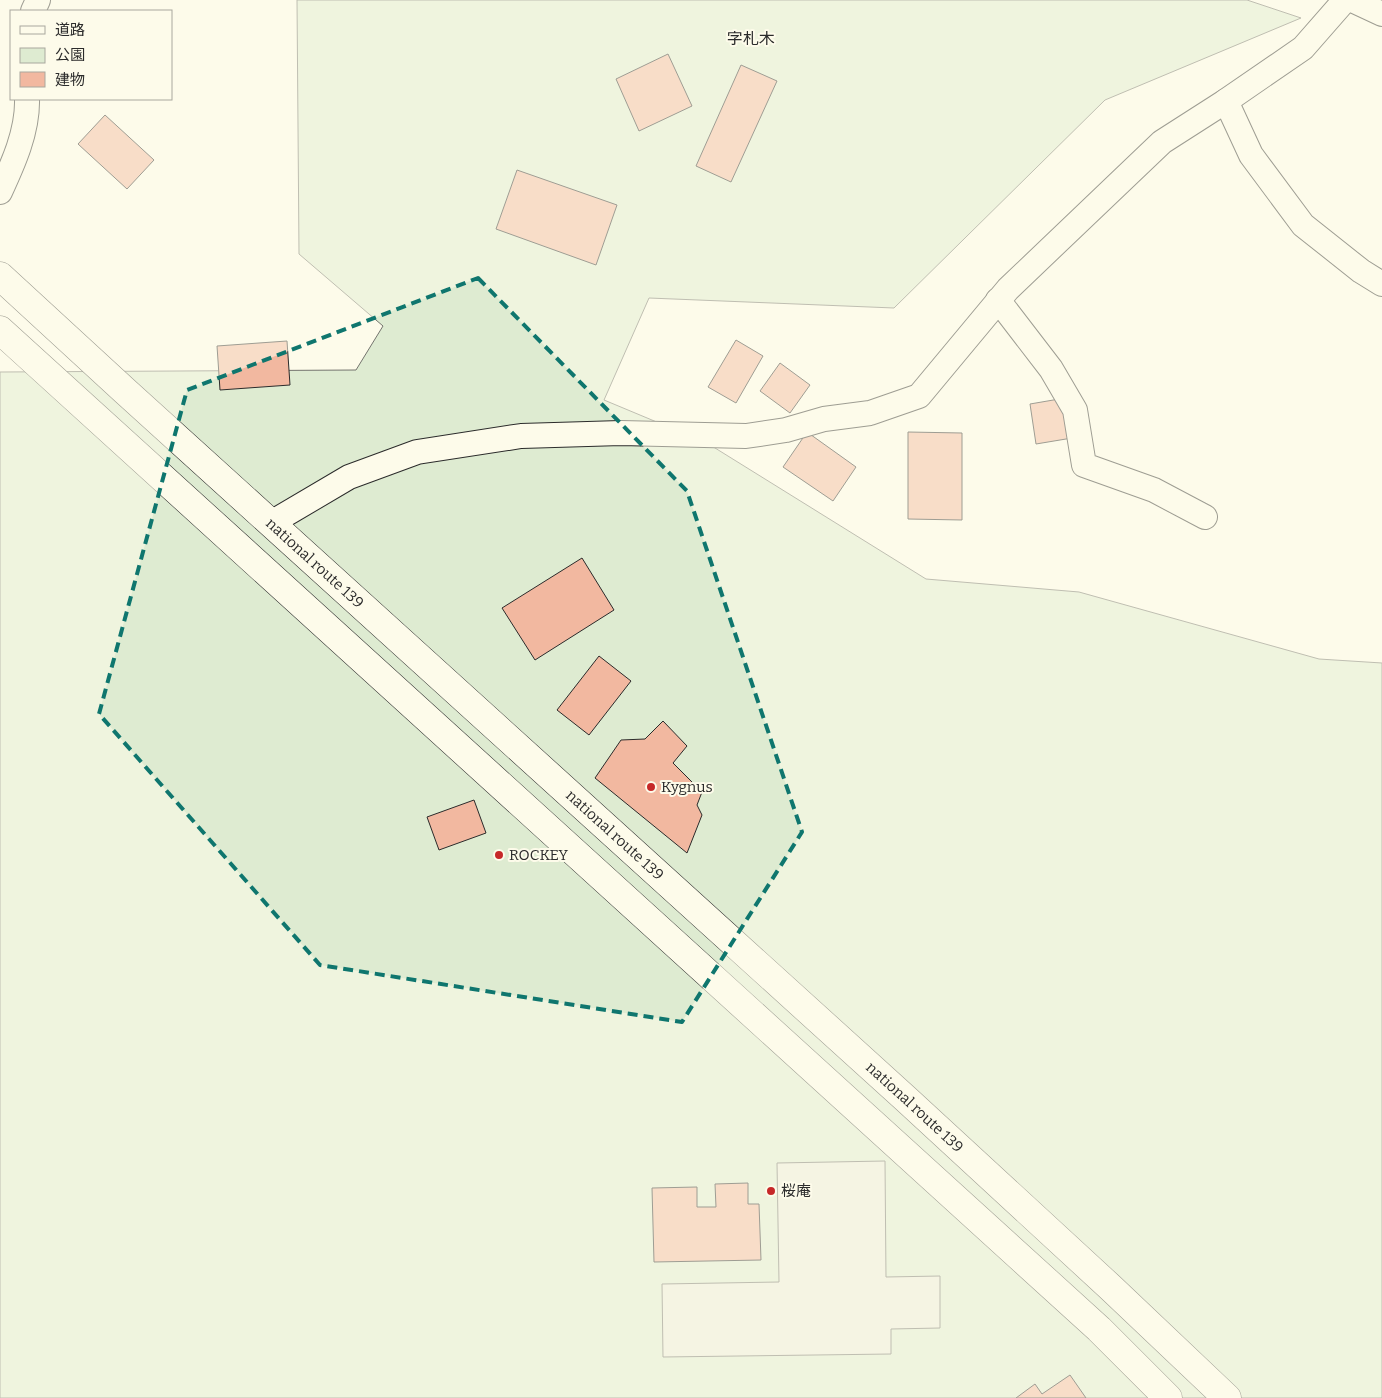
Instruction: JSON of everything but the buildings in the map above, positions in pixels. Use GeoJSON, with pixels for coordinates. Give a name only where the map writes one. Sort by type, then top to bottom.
{"type":"FeatureCollection","features":[{"type":"Feature","properties":{"kind":"highway","name":"national route 139"},"geometry":{"type":"LineString","coordinates":[[0,276],[906,1099],[1227,1398]]}},
{"type":"Feature","properties":{"kind":"highway"},"geometry":{"type":"LineString","coordinates":[[0,330],[1099,1329],[1168,1398]]}},
{"type":"Feature","properties":{"kind":"street"},"geometry":{"type":"LineString","coordinates":[[271,523],[349,477],[417,452],[520,436],[621,433],[746,436],[786,430],[824,419],[870,412],[919,396],[1008,289],[1162,142],[1303,48],[1345,0]]}},
{"type":"Feature","properties":{"kind":"street"},"geometry":{"type":"LineString","coordinates":[[1352,0],[1382,14]]}},
{"type":"Feature","properties":{"kind":"street"},"geometry":{"type":"LineString","coordinates":[[0,192],[15,160],[27,111],[27,100]]}},
{"type":"Feature","properties":{"kind":"street"},"geometry":{"type":"LineString","coordinates":[[1226,101],[1251,155],[1303,225],[1361,271],[1382,284]]}},
{"type":"Feature","properties":{"kind":"street"},"geometry":{"type":"LineString","coordinates":[[998,300],[1051,369],[1075,410],[1084,465],[1154,490],[1205,516]]}},
{"type":"Feature","properties":{"kind":"highlighted area"},"geometry":{"type":"Polygon","coordinates":[[[478,278],[687,491],[802,832],[682,1022],[320,965],[99,714],[187,390],[478,278]]]}},
{"type":"Feature","properties":{"kind":"green space"},"geometry":{"type":"Polygon","coordinates":[[[297,0],[1247,0],[1301,18],[1105,100],[894,308],[649,298],[604,400],[707,443],[926,579],[1079,592],[1319,659],[1382,663],[1382,1398],[0,1398],[0,372],[356,370],[383,326],[299,254],[297,0]]]}},
{"type":"Feature","properties":{"kind":"shaded area"},"geometry":{"type":"Polygon","coordinates":[[[885,1161],[886,1277],[940,1276],[940,1328],[891,1329],[891,1354],[663,1357],[662,1284],[779,1282],[777,1163],[885,1161]]]}},
{"type":"Feature","properties":{"kind":"place","name":"Kygnus"},"geometry":{"type":"Point","coordinates":[651,787]}},
{"type":"Feature","properties":{"kind":"place","name":"ROCKEY"},"geometry":{"type":"Point","coordinates":[499,855]}},
{"type":"Feature","properties":{"kind":"place","name":"桜庵"},"geometry":{"type":"Point","coordinates":[771,1191]}},
{"type":"Feature","properties":{"kind":"district","name":"字札木"},"geometry":{"type":"Point","coordinates":[751,38]}}]}
